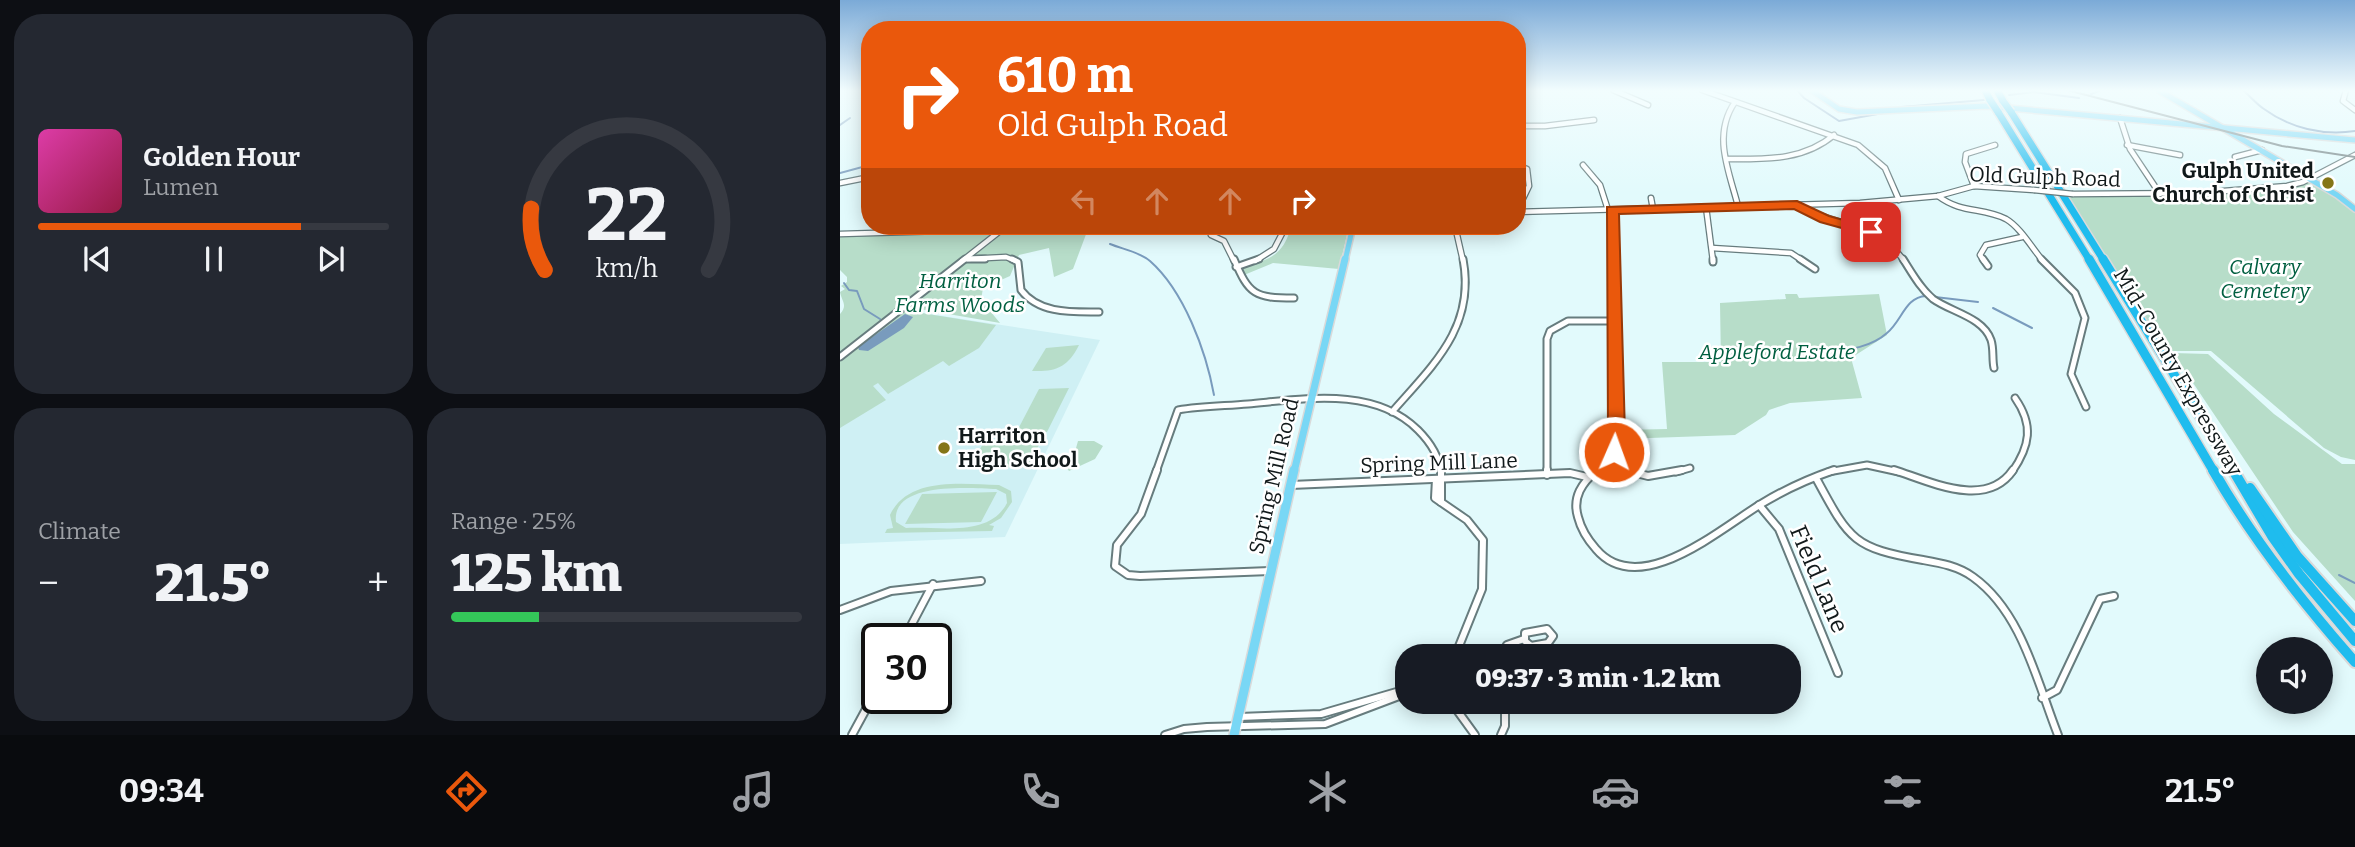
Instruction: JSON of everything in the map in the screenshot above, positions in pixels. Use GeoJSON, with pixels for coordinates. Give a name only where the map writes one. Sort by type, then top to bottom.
{"type":"FeatureCollection","features":[{"type":"Feature","properties":{"kind":"highway","name":"Mid-County Expressway"},"geometry":{"type":"LineString","coordinates":[[2006,124],[2130,325],[2238,514],[2301,601],[2355,662]]}},
{"type":"Feature","properties":{"kind":"highway","name":"Mid-County Expressway"},"geometry":{"type":"LineString","coordinates":[[2018,124],[2183,386],[2272,536],[2308,585],[2355,640]]}},
{"type":"Feature","properties":{"kind":"highway"},"geometry":{"type":"LineString","coordinates":[[2183,386],[2273,524],[2305,567],[2355,619]]}},
{"type":"Feature","properties":{"kind":"main road"},"geometry":{"type":"LineString","coordinates":[[2186,124],[2355,140]]}},
{"type":"Feature","properties":{"kind":"main road"},"geometry":{"type":"LineString","coordinates":[[2219,124],[2355,209]]}},
{"type":"Feature","properties":{"kind":"main road"},"geometry":{"type":"LineString","coordinates":[[2224,124],[2244,130]]}},
{"type":"Feature","properties":{"kind":"main road","name":"Spring Mill Road"},"geometry":{"type":"LineString","coordinates":[[1234,735],[1270,571],[1351,235]]}},
{"type":"Feature","properties":{"kind":"street"},"geometry":{"type":"LineString","coordinates":[[1526,128],[1551,124]]}},
{"type":"Feature","properties":{"kind":"street"},"geometry":{"type":"LineString","coordinates":[[1722,124],[1738,206]]}},
{"type":"Feature","properties":{"kind":"street"},"geometry":{"type":"LineString","coordinates":[[1802,124],[1858,145],[1874,156],[1885,168],[1899,200]]}},
{"type":"Feature","properties":{"kind":"street"},"geometry":{"type":"LineString","coordinates":[[2122,124],[2127,145],[2138,166],[2160,194]]}},
{"type":"Feature","properties":{"kind":"street"},"geometry":{"type":"LineString","coordinates":[[1727,159],[1780,158],[1807,154],[1834,135]]}},
{"type":"Feature","properties":{"kind":"street"},"geometry":{"type":"LineString","coordinates":[[1974,186],[1965,162],[1966,154],[1995,145]]}},
{"type":"Feature","properties":{"kind":"street"},"geometry":{"type":"LineString","coordinates":[[2127,145],[2180,155]]}},
{"type":"Feature","properties":{"kind":"street"},"geometry":{"type":"LineString","coordinates":[[2235,157],[2262,150]]}},
{"type":"Feature","properties":{"kind":"street","name":"Old Gulph Road"},"geometry":{"type":"LineString","coordinates":[[1526,212],[1899,200],[1938,196],[1974,186],[2073,194],[2160,194],[2287,186],[2309,179],[2355,155]]}},
{"type":"Feature","properties":{"kind":"street"},"geometry":{"type":"LineString","coordinates":[[2345,160],[2355,161]]}},
{"type":"Feature","properties":{"kind":"street"},"geometry":{"type":"LineString","coordinates":[[1583,165],[1592,172],[1605,194],[1610,210],[1616,435],[1610,460],[1587,477],[1578,489],[1576,499],[1581,526],[1586,536],[1603,556],[1620,566],[1652,564],[1685,550],[1759,505],[1837,469],[1873,465],[1944,489],[1972,491],[1993,488],[2010,475],[2031,436],[2027,414],[2015,398]]}},
{"type":"Feature","properties":{"kind":"street"},"geometry":{"type":"LineString","coordinates":[[1526,169],[1530,180],[1526,195]]}},
{"type":"Feature","properties":{"kind":"street"},"geometry":{"type":"LineString","coordinates":[[840,183],[861,179]]}},
{"type":"Feature","properties":{"kind":"street"},"geometry":{"type":"LineString","coordinates":[[1938,196],[1959,209],[2002,217],[2075,293],[2085,318],[2070,368],[2086,407]]}},
{"type":"Feature","properties":{"kind":"street"},"geometry":{"type":"LineString","coordinates":[[1651,198],[1653,209]]}},
{"type":"Feature","properties":{"kind":"street"},"geometry":{"type":"LineString","coordinates":[[1797,205],[1820,217],[1883,238],[1896,248],[1917,282],[1931,297],[1981,327],[1991,339],[1990,356],[1994,368]]}},
{"type":"Feature","properties":{"kind":"street"},"geometry":{"type":"LineString","coordinates":[[1706,207],[1713,262]]}},
{"type":"Feature","properties":{"kind":"street"},"geometry":{"type":"LineString","coordinates":[[840,234],[861,233]]}},
{"type":"Feature","properties":{"kind":"street"},"geometry":{"type":"LineString","coordinates":[[840,357],[995,235]]}},
{"type":"Feature","properties":{"kind":"street"},"geometry":{"type":"LineString","coordinates":[[1211,235],[1224,240],[1246,288],[1264,298],[1294,298]]}},
{"type":"Feature","properties":{"kind":"street"},"geometry":{"type":"LineString","coordinates":[[1236,267],[1264,257],[1274,250],[1284,235]]}},
{"type":"Feature","properties":{"kind":"street"},"geometry":{"type":"LineString","coordinates":[[1392,412],[1441,355],[1460,322],[1466,291],[1464,263],[1457,235]]}},
{"type":"Feature","properties":{"kind":"street"},"geometry":{"type":"LineString","coordinates":[[1988,266],[1980,255],[1986,245],[2022,237]]}},
{"type":"Feature","properties":{"kind":"street"},"geometry":{"type":"LineString","coordinates":[[1712,247],[1791,253],[1815,269]]}},
{"type":"Feature","properties":{"kind":"street"},"geometry":{"type":"LineString","coordinates":[[967,258],[979,261],[999,257],[1014,259],[1018,262],[1020,287],[1033,303],[1063,312],[1099,312]]}},
{"type":"Feature","properties":{"kind":"street"},"geometry":{"type":"LineString","coordinates":[[1547,475],[1550,331],[1567,321],[1613,321]]}},
{"type":"Feature","properties":{"kind":"street"},"geometry":{"type":"LineString","coordinates":[[1270,571],[1131,576],[1115,566],[1117,545],[1141,514],[1178,410],[1311,399],[1366,403],[1392,412],[1418,428],[1432,442],[1437,453],[1439,479],[1434,498],[1478,531],[1483,540],[1482,589],[1460,644]]}},
{"type":"Feature","properties":{"kind":"street"},"geometry":{"type":"LineString","coordinates":[[1610,460],[1626,473],[1639,476],[1690,468]]}},
{"type":"Feature","properties":{"kind":"street","name":"Spring Mill Lane"},"geometry":{"type":"LineString","coordinates":[[1291,485],[1570,473],[1587,477]]}},
{"type":"Feature","properties":{"kind":"street"},"geometry":{"type":"LineString","coordinates":[[1815,478],[1841,524],[1858,542],[1887,554],[1947,564],[1972,576],[1987,588],[2017,631],[2058,735]]}},
{"type":"Feature","properties":{"kind":"street","name":"Field Lane"},"geometry":{"type":"LineString","coordinates":[[1759,505],[1779,529],[1838,673]]}},
{"type":"Feature","properties":{"kind":"street"},"geometry":{"type":"LineString","coordinates":[[840,610],[890,590],[981,581]]}},
{"type":"Feature","properties":{"kind":"street"},"geometry":{"type":"LineString","coordinates":[[912,623],[933,584]]}},
{"type":"Feature","properties":{"kind":"street"},"geometry":{"type":"LineString","coordinates":[[2042,698],[2057,690],[2066,675],[2100,599],[2114,596]]}},
{"type":"Feature","properties":{"kind":"street"},"geometry":{"type":"LineString","coordinates":[[1510,644],[1524,639]]}},
{"type":"Feature","properties":{"kind":"street"},"geometry":{"type":"LineString","coordinates":[[1165,735],[1184,729],[1238,721],[1321,714],[1395,695]]}},
{"type":"Feature","properties":{"kind":"street"},"geometry":{"type":"LineString","coordinates":[[1261,720],[1281,725],[1325,724],[1395,696]]}},
{"type":"Feature","properties":{"kind":"street"},"geometry":{"type":"LineString","coordinates":[[852,735],[863,714]]}},
{"type":"Feature","properties":{"kind":"street"},"geometry":{"type":"LineString","coordinates":[[1460,714],[1475,735]]}},
{"type":"Feature","properties":{"kind":"street"},"geometry":{"type":"LineString","coordinates":[[1501,735],[1505,726],[1505,714]]}},
{"type":"Feature","properties":{"kind":"street"},"geometry":{"type":"LineString","coordinates":[[1278,716],[1281,725]]}},
{"type":"Feature","properties":{"kind":"shaded area","name":"Harriton High School"},"geometry":{"type":"Polygon","coordinates":[[[903,310],[1100,340],[1005,537],[840,544],[840,359],[903,310]]]}},
{"type":"Feature","properties":{"kind":"green space","name":"Calvary Cemetery"},"geometry":{"type":"Polygon","coordinates":[[[2309,179],[2355,209],[2355,460],[2341,457],[2324,448],[2211,351],[2162,351],[2063,195],[2128,195],[2287,186],[2309,179]]]}},
{"type":"Feature","properties":{"kind":"green space"},"geometry":{"type":"Polygon","coordinates":[[[991,235],[840,355],[840,314],[844,306],[840,292],[845,289],[841,286],[847,282],[847,277],[840,270],[840,237],[991,235]]]}},
{"type":"Feature","properties":{"kind":"green space","name":"Harriton Farms Woods"},"geometry":{"type":"Polygon","coordinates":[[[1001,235],[1086,235],[1073,269],[1054,277],[1049,248],[1019,255],[1010,276],[983,288],[981,300],[1000,323],[908,307],[1001,235]]]}},
{"type":"Feature","properties":{"kind":"green space"},"geometry":{"type":"Polygon","coordinates":[[[1347,235],[1339,269],[1273,263],[1244,275],[1241,267],[1268,259],[1280,250],[1288,236],[1347,235]]]}},
{"type":"Feature","properties":{"kind":"green space","name":"Appleford Estate"},"geometry":{"type":"Polygon","coordinates":[[[1785,294],[1797,294],[1799,298],[1879,294],[1887,335],[1851,358],[1862,398],[1790,403],[1769,410],[1766,415],[1735,435],[1621,439],[1621,430],[1667,429],[1662,362],[1721,362],[1720,303],[1786,299],[1785,294]]]}},
{"type":"Feature","properties":{"kind":"green space"},"geometry":{"type":"Polygon","coordinates":[[[903,310],[996,325],[979,348],[949,366],[943,361],[888,394],[878,383],[873,386],[886,400],[840,428],[840,360],[903,310]]]}},
{"type":"Feature","properties":{"kind":"green space"},"geometry":{"type":"Polygon","coordinates":[[[1079,345],[1060,367],[1032,371],[1046,348],[1079,345]]]}},
{"type":"Feature","properties":{"kind":"green space"},"geometry":{"type":"Polygon","coordinates":[[[2173,353],[2208,354],[2274,414],[2342,464],[2355,464],[2355,601],[2293,532],[2173,353]]]}},
{"type":"Feature","properties":{"kind":"green space"},"geometry":{"type":"Polygon","coordinates":[[[1069,388],[1047,432],[1016,433],[1039,389],[1069,388]]]}},
{"type":"Feature","properties":{"kind":"green space"},"geometry":{"type":"Polygon","coordinates":[[[1042,439],[1028,467],[969,469],[985,440],[1042,439]]]}},
{"type":"Feature","properties":{"kind":"green space"},"geometry":{"type":"Polygon","coordinates":[[[1078,441],[1094,441],[1103,446],[1095,459],[1069,471],[1067,468],[1071,466],[1078,441]]]}},
{"type":"Feature","properties":{"kind":"green space"},"geometry":{"type":"Polygon","coordinates":[[[953,484],[999,485],[1011,491],[1012,502],[1001,518],[989,525],[994,526],[992,531],[885,533],[887,529],[893,528],[890,515],[898,502],[923,488],[953,484]],[[969,488],[919,493],[906,499],[898,509],[896,522],[906,528],[976,526],[999,514],[1007,503],[1006,494],[996,489],[969,488]]]}},
{"type":"Feature","properties":{"kind":"green space"},"geometry":{"type":"Polygon","coordinates":[[[997,492],[981,522],[905,524],[922,494],[997,492]]]}},
{"type":"Feature","properties":{"kind":"water"},"geometry":{"type":"Polygon","coordinates":[[[905,314],[913,317],[904,328],[868,351],[859,350],[858,347],[905,314]]]}},
{"type":"Feature","properties":{"kind":"waterway"},"geometry":{"type":"LineString","coordinates":[[2292,124],[2319,131],[2355,131]]}},
{"type":"Feature","properties":{"kind":"waterway"},"geometry":{"type":"LineString","coordinates":[[840,173],[861,167]]}},
{"type":"Feature","properties":{"kind":"waterway"},"geometry":{"type":"LineString","coordinates":[[1110,244],[1146,258],[1173,288],[1199,341],[1214,395]]}},
{"type":"Feature","properties":{"kind":"waterway"},"geometry":{"type":"LineString","coordinates":[[844,283],[849,290],[857,291],[864,309],[880,319]]}},
{"type":"Feature","properties":{"kind":"waterway"},"geometry":{"type":"LineString","coordinates":[[1829,351],[1852,349],[1874,342],[1892,328],[1908,305],[1919,297],[1926,296]]}},
{"type":"Feature","properties":{"kind":"waterway"},"geometry":{"type":"LineString","coordinates":[[1935,297],[1978,302]]}},
{"type":"Feature","properties":{"kind":"waterway"},"geometry":{"type":"LineString","coordinates":[[1993,308],[2032,328]]}},
{"type":"Feature","properties":{"kind":"waterway"},"geometry":{"type":"LineString","coordinates":[[1800,351],[1820,351]]}},
{"type":"Feature","properties":{"kind":"waterway"},"geometry":{"type":"LineString","coordinates":[[2339,575],[2355,583]]}},
{"type":"Feature","properties":{"kind":"tram line"},"geometry":{"type":"LineString","coordinates":[[2199,124],[2282,146],[2355,157]]}},
{"type":"Feature","properties":{"kind":"place","name":"Gulph United Church of Christ"},"geometry":{"type":"Point","coordinates":[2328,183]}},
{"type":"Feature","properties":{"kind":"place","name":"Harriton High School"},"geometry":{"type":"Point","coordinates":[944,448]}},
{"type":"Feature","properties":{"kind":"route"},"geometry":{"type":"LineString","coordinates":[[1614,452],[1616,435],[1612,210],[1797,205],[1825,219],[1871,232]]}}]}
